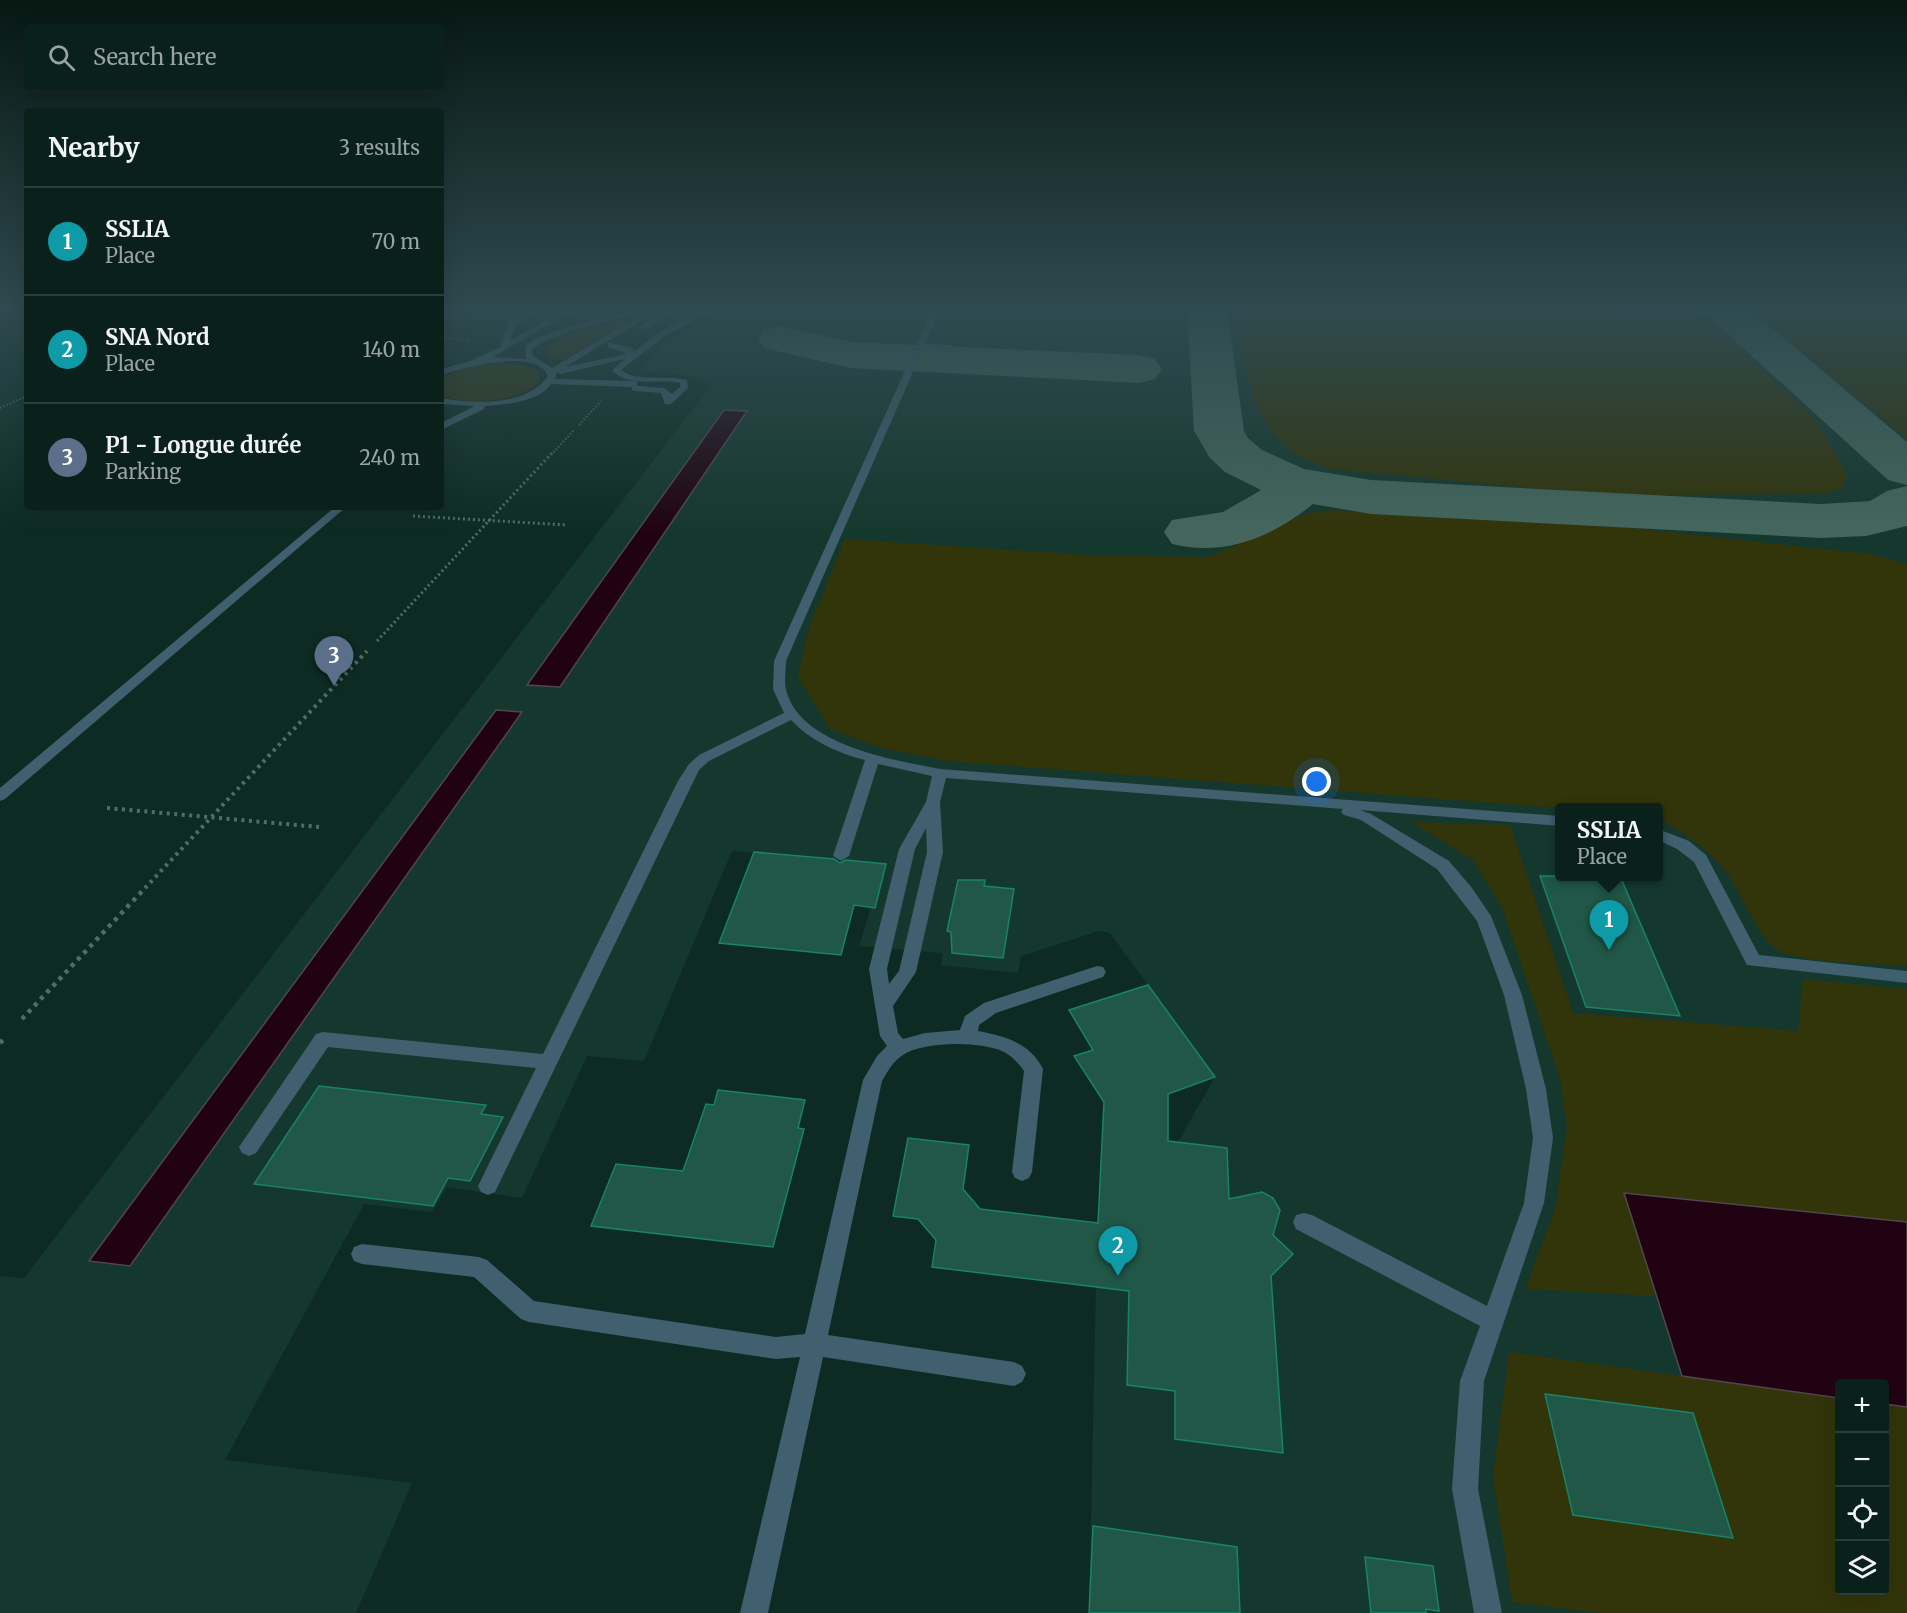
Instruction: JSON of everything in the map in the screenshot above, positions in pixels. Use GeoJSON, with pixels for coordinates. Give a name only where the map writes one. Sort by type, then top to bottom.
{"type":"FeatureCollection","features":[{"type":"Feature","properties":{"kind":"street"},"geometry":{"type":"LineString","coordinates":[[444,425],[471,411],[533,393],[543,383]]}},
{"type":"Feature","properties":{"kind":"street"},"geometry":{"type":"LineString","coordinates":[[602,383],[659,389],[668,395],[668,402],[684,388],[684,383]]}},
{"type":"Feature","properties":{"kind":"street"},"geometry":{"type":"LineString","coordinates":[[903,383],[780,661],[776,679],[780,698],[791,716],[824,739],[873,758],[940,773],[1314,804],[1555,821]]}},
{"type":"Feature","properties":{"kind":"street"},"geometry":{"type":"LineString","coordinates":[[444,402],[469,405],[501,402]]}},
{"type":"Feature","properties":{"kind":"street"},"geometry":{"type":"LineString","coordinates":[[0,796],[337,510]]}},
{"type":"Feature","properties":{"kind":"street"},"geometry":{"type":"LineString","coordinates":[[488,1186],[694,767],[704,758],[791,716]]}},
{"type":"Feature","properties":{"kind":"street"},"geometry":{"type":"LineString","coordinates":[[841,856],[873,758]]}},
{"type":"Feature","properties":{"kind":"street"},"geometry":{"type":"LineString","coordinates":[[900,1047],[889,1036],[878,969],[907,849],[933,802],[940,773]]}},
{"type":"Feature","properties":{"kind":"street"},"geometry":{"type":"LineString","coordinates":[[884,1007],[907,972],[935,852],[933,802]]}},
{"type":"Feature","properties":{"kind":"street"},"geometry":{"type":"LineString","coordinates":[[1314,804],[1366,817],[1391,830],[1443,865],[1466,892],[1485,920],[1513,995],[1536,1089],[1543,1138],[1534,1203],[1472,1381],[1465,1489],[1488,1613]]}},
{"type":"Feature","properties":{"kind":"street"},"geometry":{"type":"LineString","coordinates":[[1663,836],[1683,845],[1700,859],[1753,961],[1907,977]]}},
{"type":"Feature","properties":{"kind":"street"},"geometry":{"type":"LineString","coordinates":[[967,1039],[971,1021],[990,1008],[1097,972]]}},
{"type":"Feature","properties":{"kind":"street"},"geometry":{"type":"LineString","coordinates":[[754,1613],[873,1080],[889,1055],[900,1047],[931,1037],[1000,1043],[1018,1051],[1034,1069],[1022,1172]]}},
{"type":"Feature","properties":{"kind":"street"},"geometry":{"type":"LineString","coordinates":[[249,1148],[323,1039],[550,1062]]}},
{"type":"Feature","properties":{"kind":"street"},"geometry":{"type":"LineString","coordinates":[[1304,1222],[1492,1320]]}},
{"type":"Feature","properties":{"kind":"street"},"geometry":{"type":"LineString","coordinates":[[362,1254],[479,1267],[530,1311],[776,1348],[814,1344],[1014,1374]]}},
{"type":"Feature","properties":{"kind":"path"},"geometry":{"type":"LineString","coordinates":[[0,408],[24,397]]}},
{"type":"Feature","properties":{"kind":"path"},"geometry":{"type":"LineString","coordinates":[[579,425],[604,398]]}},
{"type":"Feature","properties":{"kind":"path"},"geometry":{"type":"LineString","coordinates":[[377,641],[574,430]]}},
{"type":"Feature","properties":{"kind":"path"},"geometry":{"type":"LineString","coordinates":[[413,516],[567,525]]}},
{"type":"Feature","properties":{"kind":"path"},"geometry":{"type":"LineString","coordinates":[[22,1019],[367,651]]}},
{"type":"Feature","properties":{"kind":"path"},"geometry":{"type":"LineString","coordinates":[[107,808],[319,827]]}},
{"type":"Feature","properties":{"kind":"shaded area"},"geometry":{"type":"Polygon","coordinates":[[[444,383],[537,383],[507,398],[479,401],[444,396],[444,383]]]}},
{"type":"Feature","properties":{"kind":"shaded area"},"geometry":{"type":"Polygon","coordinates":[[[713,383],[1907,383],[1907,1613],[1089,1613],[1096,1286],[1215,1077],[1110,933],[1099,931],[1021,956],[1018,973],[941,965],[943,953],[859,946],[871,907],[875,907],[886,864],[732,851],[644,1061],[587,1056],[522,1198],[447,1187],[432,1212],[364,1204],[225,1460],[412,1483],[356,1613],[0,1613],[0,1276],[24,1278],[713,383]]]}},
{"type":"Feature","properties":{"kind":"shaded area"},"geometry":{"type":"Polygon","coordinates":[[[1776,383],[1811,414],[1848,474],[1842,488],[1824,494],[1605,495],[1331,469],[1304,459],[1284,444],[1268,427],[1249,384],[1776,383]]]}},
{"type":"Feature","properties":{"kind":"shaded area"},"geometry":{"type":"Polygon","coordinates":[[[1841,383],[1907,383],[1907,439],[1841,383]]]}},
{"type":"Feature","properties":{"kind":"shaded area"},"geometry":{"type":"Polygon","coordinates":[[[724,410],[747,411],[560,687],[527,685],[724,410]]]}},
{"type":"Feature","properties":{"kind":"shaded area"},"geometry":{"type":"Polygon","coordinates":[[[1326,510],[1613,526],[1870,554],[1907,564],[1907,966],[1819,960],[1786,954],[1776,949],[1763,935],[1719,863],[1695,842],[1663,821],[1663,803],[1555,803],[1555,808],[949,761],[881,748],[830,729],[798,677],[808,631],[845,539],[1087,555],[1209,557],[1298,516],[1326,510]]]}},
{"type":"Feature","properties":{"kind":"shaded area"},"geometry":{"type":"Polygon","coordinates":[[[496,710],[522,712],[130,1266],[89,1261],[496,710]]]}},
{"type":"Feature","properties":{"kind":"shaded area"},"geometry":{"type":"Polygon","coordinates":[[[1412,822],[1510,825],[1573,1013],[1798,1031],[1803,979],[1907,989],[1907,1222],[1625,1193],[1657,1296],[1525,1289],[1555,1209],[1567,1127],[1560,1079],[1503,910],[1474,861],[1412,822]]]}},
{"type":"Feature","properties":{"kind":"shaded area"},"geometry":{"type":"Polygon","coordinates":[[[1624,1193],[1907,1222],[1907,1407],[1889,1405],[1889,1379],[1835,1379],[1835,1397],[1682,1376],[1624,1193]]]}},
{"type":"Feature","properties":{"kind":"shaded area"},"geometry":{"type":"Polygon","coordinates":[[[1509,1352],[1835,1397],[1835,1595],[1889,1595],[1889,1405],[1907,1407],[1907,1613],[1600,1613],[1512,1602],[1493,1476],[1509,1352]]]}},
{"type":"Feature","properties":{"kind":"building"},"geometry":{"type":"Polygon","coordinates":[[[754,852],[834,859],[840,863],[846,860],[886,864],[875,908],[854,905],[841,955],[719,943],[754,852]]]}},
{"type":"Feature","properties":{"kind":"building"},"geometry":{"type":"Polygon","coordinates":[[[1540,876],[1555,876],[1555,881],[1622,881],[1680,1016],[1586,1007],[1540,876]]]}},
{"type":"Feature","properties":{"kind":"building"},"geometry":{"type":"Polygon","coordinates":[[[958,880],[985,880],[984,886],[1014,889],[1003,958],[952,953],[951,932],[947,931],[958,880]]]}},
{"type":"Feature","properties":{"kind":"building"},"geometry":{"type":"Polygon","coordinates":[[[1148,985],[1215,1077],[1168,1094],[1168,1141],[1227,1148],[1229,1199],[1262,1192],[1273,1198],[1280,1210],[1273,1235],[1293,1254],[1271,1276],[1283,1453],[1175,1439],[1175,1391],[1127,1385],[1129,1291],[932,1267],[936,1240],[918,1219],[893,1216],[908,1138],[969,1145],[963,1189],[980,1209],[1098,1223],[1104,1102],[1074,1056],[1093,1050],[1069,1010],[1148,985]]]}},
{"type":"Feature","properties":{"kind":"building"},"geometry":{"type":"Polygon","coordinates":[[[319,1086],[486,1105],[481,1114],[503,1117],[470,1181],[448,1178],[433,1206],[254,1184],[319,1086]]]}},
{"type":"Feature","properties":{"kind":"building"},"geometry":{"type":"Polygon","coordinates":[[[718,1090],[805,1100],[798,1128],[804,1129],[773,1247],[591,1226],[616,1164],[683,1171],[706,1104],[714,1105],[718,1090]]]}},
{"type":"Feature","properties":{"kind":"building"},"geometry":{"type":"Polygon","coordinates":[[[1545,1394],[1693,1413],[1733,1538],[1573,1515],[1545,1394]]]}},
{"type":"Feature","properties":{"kind":"building"},"geometry":{"type":"Polygon","coordinates":[[[1093,1526],[1237,1547],[1240,1613],[1089,1613],[1093,1526]]]}},
{"type":"Feature","properties":{"kind":"building"},"geometry":{"type":"Polygon","coordinates":[[[1365,1557],[1433,1566],[1439,1611],[1426,1609],[1426,1613],[1371,1613],[1365,1557]]]}},
{"type":"Feature","properties":{"kind":"taxiway"},"geometry":{"type":"LineString","coordinates":[[1214,383],[1219,431],[1228,447],[1243,461],[1263,472],[1302,485]]}},
{"type":"Feature","properties":{"kind":"taxiway"},"geometry":{"type":"LineString","coordinates":[[1809,383],[1907,469]]}},
{"type":"Feature","properties":{"kind":"taxiway"},"geometry":{"type":"LineString","coordinates":[[1193,532],[1228,529],[1253,521],[1302,485]]}},
{"type":"Feature","properties":{"kind":"taxiway"},"geometry":{"type":"LineString","coordinates":[[1302,485],[1371,497],[1821,521],[1878,517],[1907,503]]}},
{"type":"Feature","properties":{"kind":"place","name":"P1 - Longue durée"},"geometry":{"type":"Point","coordinates":[334,686]}},
{"type":"Feature","properties":{"kind":"place","name":"SSLIA"},"geometry":{"type":"Point","coordinates":[1609,950]}},
{"type":"Feature","properties":{"kind":"place","name":"SNA Nord"},"geometry":{"type":"Point","coordinates":[1118,1276]}}]}
